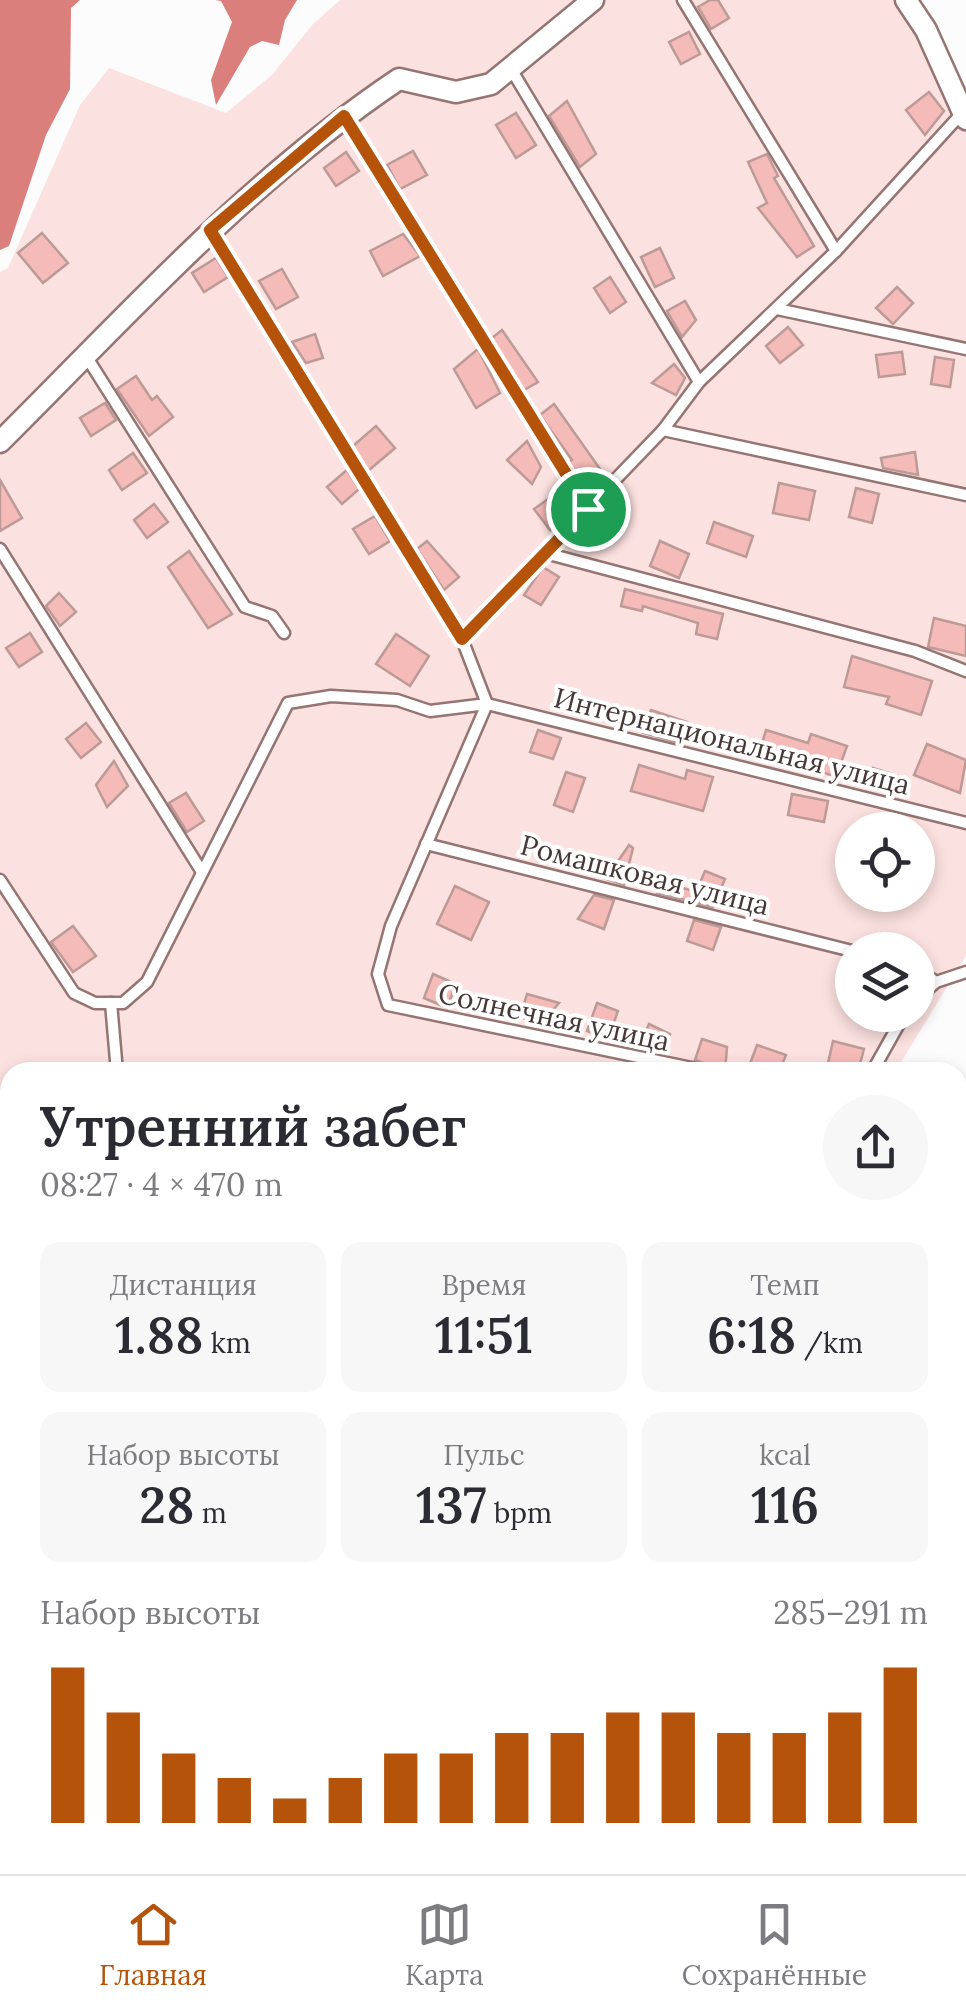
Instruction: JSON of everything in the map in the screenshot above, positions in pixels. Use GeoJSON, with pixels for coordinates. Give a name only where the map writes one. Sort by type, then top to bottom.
{"type":"FeatureCollection","features":[{"type":"Feature","properties":{"kind":"street"},"geometry":{"type":"LineString","coordinates":[[0,442],[210,230],[344,116],[399,79],[456,92],[491,84],[593,0]]}},
{"type":"Feature","properties":{"kind":"street"},"geometry":{"type":"LineString","coordinates":[[906,0],[926,30],[964,115]]}},
{"type":"Feature","properties":{"kind":"lane"},"geometry":{"type":"LineString","coordinates":[[683,0],[836,251]]}},
{"type":"Feature","properties":{"kind":"lane"},"geometry":{"type":"LineString","coordinates":[[510,68],[699,382]]}},
{"type":"Feature","properties":{"kind":"lane"},"geometry":{"type":"LineString","coordinates":[[462,639],[664,430],[699,382],[836,251],[964,115]]}},
{"type":"Feature","properties":{"kind":"lane"},"geometry":{"type":"LineString","coordinates":[[344,116],[588,509]]}},
{"type":"Feature","properties":{"kind":"lane"},"geometry":{"type":"LineString","coordinates":[[210,230],[462,639],[487,704],[426,844]]}},
{"type":"Feature","properties":{"kind":"lane"},"geometry":{"type":"LineString","coordinates":[[777,309],[966,349]]}},
{"type":"Feature","properties":{"kind":"lane"},"geometry":{"type":"LineString","coordinates":[[86,356],[245,608],[272,616],[284,633]]}},
{"type":"Feature","properties":{"kind":"lane"},"geometry":{"type":"LineString","coordinates":[[664,430],[966,495]]}},
{"type":"Feature","properties":{"kind":"lane"},"geometry":{"type":"LineString","coordinates":[[0,549],[202,872]]}},
{"type":"Feature","properties":{"kind":"lane"},"geometry":{"type":"LineString","coordinates":[[545,553],[915,651],[966,670]]}},
{"type":"Feature","properties":{"kind":"lane"},"geometry":{"type":"LineString","coordinates":[[0,880],[74,994],[95,1002],[122,1003],[147,982],[288,702],[331,696],[397,700],[430,711],[487,704]]}},
{"type":"Feature","properties":{"kind":"lane","name":"Интернациональная улица"},"geometry":{"type":"LineString","coordinates":[[487,704],[966,823]]}},
{"type":"Feature","properties":{"kind":"lane","name":"Ромашковая улица"},"geometry":{"type":"LineString","coordinates":[[426,844],[835,946]]}},
{"type":"Feature","properties":{"kind":"lane","name":"Солнечная улица"},"geometry":{"type":"LineString","coordinates":[[426,844],[392,926],[378,974],[388,1005],[664,1062]]}},
{"type":"Feature","properties":{"kind":"lane"},"geometry":{"type":"LineString","coordinates":[[936,982],[966,972]]}},
{"type":"Feature","properties":{"kind":"lane"},"geometry":{"type":"LineString","coordinates":[[112,1003],[117,1062]]}},
{"type":"Feature","properties":{"kind":"lane"},"geometry":{"type":"LineString","coordinates":[[878,1062],[894,1032]]}},
{"type":"Feature","properties":{"kind":"shaded area"},"geometry":{"type":"Polygon","coordinates":[[[0,0],[80,0],[71,8],[70,89],[46,135],[9,246],[0,250],[0,0]]]}},
{"type":"Feature","properties":{"kind":"shaded area"},"geometry":{"type":"Polygon","coordinates":[[[215,0],[297,0],[285,20],[279,45],[262,41],[250,47],[216,105],[211,80],[232,22],[221,1],[215,0]]]}},
{"type":"Feature","properties":{"kind":"shaded area"},"geometry":{"type":"Polygon","coordinates":[[[340,0],[915,0],[966,87],[966,956],[935,1007],[935,932],[835,932],[835,1032],[919,1032],[901,1062],[0,1062],[0,272],[8,268],[80,105],[109,68],[226,113],[272,75],[313,24],[340,0]]]}},
{"type":"Feature","properties":{"kind":"building"},"geometry":{"type":"Polygon","coordinates":[[[718,0],[729,18],[711,29],[698,7],[718,0]]]}},
{"type":"Feature","properties":{"kind":"building"},"geometry":{"type":"Polygon","coordinates":[[[689,32],[700,54],[681,64],[669,42],[689,32]]]}},
{"type":"Feature","properties":{"kind":"building"},"geometry":{"type":"Polygon","coordinates":[[[929,92],[944,111],[925,135],[906,110],[929,92]]]}},
{"type":"Feature","properties":{"kind":"building"},"geometry":{"type":"Polygon","coordinates":[[[567,101],[596,154],[580,167],[549,116],[567,101]]]}},
{"type":"Feature","properties":{"kind":"building"},"geometry":{"type":"Polygon","coordinates":[[[516,113],[536,145],[516,158],[496,125],[516,113]]]}},
{"type":"Feature","properties":{"kind":"building"},"geometry":{"type":"Polygon","coordinates":[[[413,151],[427,175],[400,189],[387,165],[413,151]]]}},
{"type":"Feature","properties":{"kind":"building"},"geometry":{"type":"Polygon","coordinates":[[[346,152],[359,171],[336,186],[324,168],[346,152]]]}},
{"type":"Feature","properties":{"kind":"building"},"geometry":{"type":"Polygon","coordinates":[[[767,154],[778,176],[774,178],[814,246],[797,257],[758,208],[767,203],[748,162],[767,154]]]}},
{"type":"Feature","properties":{"kind":"building"},"geometry":{"type":"Polygon","coordinates":[[[42,233],[68,263],[43,283],[18,253],[42,233]]]}},
{"type":"Feature","properties":{"kind":"building"},"geometry":{"type":"Polygon","coordinates":[[[403,234],[420,256],[383,276],[370,251],[403,234]]]}},
{"type":"Feature","properties":{"kind":"building"},"geometry":{"type":"Polygon","coordinates":[[[660,248],[674,278],[655,287],[641,257],[660,248]]]}},
{"type":"Feature","properties":{"kind":"building"},"geometry":{"type":"Polygon","coordinates":[[[216,258],[228,277],[204,292],[192,273],[216,258]]]}},
{"type":"Feature","properties":{"kind":"building"},"geometry":{"type":"Polygon","coordinates":[[[282,269],[298,297],[276,309],[259,281],[282,269]]]}},
{"type":"Feature","properties":{"kind":"building"},"geometry":{"type":"Polygon","coordinates":[[[610,277],[626,302],[610,313],[594,288],[610,277]]]}},
{"type":"Feature","properties":{"kind":"building"},"geometry":{"type":"Polygon","coordinates":[[[897,287],[913,303],[893,324],[876,308],[897,287]]]}},
{"type":"Feature","properties":{"kind":"building"},"geometry":{"type":"Polygon","coordinates":[[[685,301],[696,320],[682,337],[667,311],[685,301]]]}},
{"type":"Feature","properties":{"kind":"building"},"geometry":{"type":"Polygon","coordinates":[[[788,327],[803,345],[780,363],[766,346],[788,327]]]}},
{"type":"Feature","properties":{"kind":"building"},"geometry":{"type":"Polygon","coordinates":[[[502,330],[538,382],[524,390],[492,338],[502,330]]]}},
{"type":"Feature","properties":{"kind":"building"},"geometry":{"type":"Polygon","coordinates":[[[315,334],[323,358],[306,363],[292,342],[315,334]]]}},
{"type":"Feature","properties":{"kind":"building"},"geometry":{"type":"Polygon","coordinates":[[[478,349],[500,393],[476,408],[454,369],[478,349]]]}},
{"type":"Feature","properties":{"kind":"building"},"geometry":{"type":"Polygon","coordinates":[[[902,352],[905,374],[879,377],[876,355],[902,352]]]}},
{"type":"Feature","properties":{"kind":"building"},"geometry":{"type":"Polygon","coordinates":[[[935,357],[954,360],[950,387],[931,384],[935,357]]]}},
{"type":"Feature","properties":{"kind":"building"},"geometry":{"type":"Polygon","coordinates":[[[674,364],[685,378],[676,395],[652,383],[674,364]]]}},
{"type":"Feature","properties":{"kind":"building"},"geometry":{"type":"Polygon","coordinates":[[[136,376],[152,400],[157,396],[173,417],[149,436],[117,389],[136,376]]]}},
{"type":"Feature","properties":{"kind":"building"},"geometry":{"type":"Polygon","coordinates":[[[105,403],[116,420],[91,436],[80,418],[105,403]]]}},
{"type":"Feature","properties":{"kind":"building"},"geometry":{"type":"Polygon","coordinates":[[[554,404],[600,469],[582,482],[569,462],[572,460],[540,415],[554,404]]]}},
{"type":"Feature","properties":{"kind":"building"},"geometry":{"type":"Polygon","coordinates":[[[376,426],[395,448],[368,471],[353,446],[376,426]]]}},
{"type":"Feature","properties":{"kind":"building"},"geometry":{"type":"Polygon","coordinates":[[[527,441],[541,467],[532,484],[507,460],[527,441]]]}},
{"type":"Feature","properties":{"kind":"building"},"geometry":{"type":"Polygon","coordinates":[[[915,452],[918,475],[883,468],[881,458],[915,452]]]}},
{"type":"Feature","properties":{"kind":"building"},"geometry":{"type":"Polygon","coordinates":[[[133,453],[147,473],[122,490],[109,470],[133,453]]]}},
{"type":"Feature","properties":{"kind":"building"},"geometry":{"type":"Polygon","coordinates":[[[347,470],[359,489],[342,504],[327,487],[347,470]]]}},
{"type":"Feature","properties":{"kind":"building"},"geometry":{"type":"Polygon","coordinates":[[[0,480],[22,518],[0,531],[0,480]]]}},
{"type":"Feature","properties":{"kind":"building"},"geometry":{"type":"Polygon","coordinates":[[[779,483],[815,491],[809,520],[773,513],[779,483]]]}},
{"type":"Feature","properties":{"kind":"building"},"geometry":{"type":"Polygon","coordinates":[[[856,488],[879,494],[872,523],[849,517],[856,488]]]}},
{"type":"Feature","properties":{"kind":"building"},"geometry":{"type":"Polygon","coordinates":[[[561,490],[574,510],[550,530],[534,509],[561,490]]]}},
{"type":"Feature","properties":{"kind":"building"},"geometry":{"type":"Polygon","coordinates":[[[154,504],[168,522],[147,538],[134,520],[154,504]]]}},
{"type":"Feature","properties":{"kind":"building"},"geometry":{"type":"Polygon","coordinates":[[[375,516],[390,541],[369,554],[353,529],[375,516]]]}},
{"type":"Feature","properties":{"kind":"building"},"geometry":{"type":"Polygon","coordinates":[[[714,522],[753,536],[746,557],[707,543],[714,522]]]}},
{"type":"Feature","properties":{"kind":"building"},"geometry":{"type":"Polygon","coordinates":[[[427,541],[459,577],[444,590],[417,549],[427,541]]]}},
{"type":"Feature","properties":{"kind":"building"},"geometry":{"type":"Polygon","coordinates":[[[660,541],[689,554],[679,578],[650,566],[660,541]]]}},
{"type":"Feature","properties":{"kind":"building"},"geometry":{"type":"Polygon","coordinates":[[[189,551],[232,614],[208,628],[168,567],[189,551]]]}},
{"type":"Feature","properties":{"kind":"building"},"geometry":{"type":"Polygon","coordinates":[[[543,567],[559,577],[541,605],[524,595],[543,567]]]}},
{"type":"Feature","properties":{"kind":"building"},"geometry":{"type":"Polygon","coordinates":[[[625,589],[723,614],[717,639],[696,634],[698,623],[643,606],[642,611],[621,606],[625,589]]]}},
{"type":"Feature","properties":{"kind":"building"},"geometry":{"type":"Polygon","coordinates":[[[59,593],[76,612],[60,626],[46,606],[59,593]]]}},
{"type":"Feature","properties":{"kind":"building"},"geometry":{"type":"Polygon","coordinates":[[[934,618],[966,626],[966,656],[928,647],[934,618]]]}},
{"type":"Feature","properties":{"kind":"building"},"geometry":{"type":"Polygon","coordinates":[[[30,633],[42,652],[19,667],[6,648],[30,633]]]}},
{"type":"Feature","properties":{"kind":"building"},"geometry":{"type":"Polygon","coordinates":[[[396,634],[429,656],[410,686],[376,664],[396,634]]]}},
{"type":"Feature","properties":{"kind":"building"},"geometry":{"type":"Polygon","coordinates":[[[852,656],[932,681],[921,715],[886,704],[889,697],[844,687],[852,656]]]}},
{"type":"Feature","properties":{"kind":"building"},"geometry":{"type":"Polygon","coordinates":[[[651,710],[687,722],[679,743],[643,733],[651,710]]]}},
{"type":"Feature","properties":{"kind":"building"},"geometry":{"type":"Polygon","coordinates":[[[86,723],[101,742],[81,758],[66,739],[86,723]]]}},
{"type":"Feature","properties":{"kind":"building"},"geometry":{"type":"Polygon","coordinates":[[[538,730],[561,738],[553,759],[530,752],[538,730]]]}},
{"type":"Feature","properties":{"kind":"building"},"geometry":{"type":"Polygon","coordinates":[[[766,730],[808,743],[811,734],[847,746],[836,777],[760,750],[766,730]]]}},
{"type":"Feature","properties":{"kind":"building"},"geometry":{"type":"Polygon","coordinates":[[[927,744],[966,760],[960,793],[914,775],[927,744]]]}},
{"type":"Feature","properties":{"kind":"building"},"geometry":{"type":"Polygon","coordinates":[[[114,761],[128,786],[107,807],[96,785],[114,761]]]}},
{"type":"Feature","properties":{"kind":"building"},"geometry":{"type":"Polygon","coordinates":[[[639,765],[685,779],[687,770],[713,777],[703,811],[631,791],[639,765]]]}},
{"type":"Feature","properties":{"kind":"building"},"geometry":{"type":"Polygon","coordinates":[[[873,768],[899,776],[894,794],[867,787],[873,768]]]}},
{"type":"Feature","properties":{"kind":"building"},"geometry":{"type":"Polygon","coordinates":[[[566,772],[585,778],[573,812],[554,805],[566,772]]]}},
{"type":"Feature","properties":{"kind":"building"},"geometry":{"type":"Polygon","coordinates":[[[186,793],[204,821],[187,832],[169,803],[186,793]]]}},
{"type":"Feature","properties":{"kind":"building"},"geometry":{"type":"Polygon","coordinates":[[[792,794],[828,801],[824,822],[788,815],[792,794]]]}},
{"type":"Feature","properties":{"kind":"building"},"geometry":{"type":"Polygon","coordinates":[[[629,845],[633,848],[624,885],[591,874],[596,857],[616,864],[629,845]]]}},
{"type":"Feature","properties":{"kind":"building"},"geometry":{"type":"Polygon","coordinates":[[[705,871],[725,879],[713,907],[657,893],[661,881],[696,892],[705,871]]]}},
{"type":"Feature","properties":{"kind":"building"},"geometry":{"type":"Polygon","coordinates":[[[455,886],[489,902],[471,940],[437,924],[455,886]]]}},
{"type":"Feature","properties":{"kind":"building"},"geometry":{"type":"Polygon","coordinates":[[[594,895],[614,900],[604,929],[578,919],[594,895]]]}},
{"type":"Feature","properties":{"kind":"building"},"geometry":{"type":"Polygon","coordinates":[[[694,920],[721,927],[713,950],[687,941],[694,920]]]}},
{"type":"Feature","properties":{"kind":"building"},"geometry":{"type":"Polygon","coordinates":[[[73,926],[96,956],[73,972],[51,942],[73,926]]]}},
{"type":"Feature","properties":{"kind":"building"},"geometry":{"type":"Polygon","coordinates":[[[433,974],[456,984],[447,1008],[424,998],[433,974]]]}},
{"type":"Feature","properties":{"kind":"building"},"geometry":{"type":"Polygon","coordinates":[[[527,994],[559,1003],[541,1024],[520,1017],[527,994]]]}},
{"type":"Feature","properties":{"kind":"building"},"geometry":{"type":"Polygon","coordinates":[[[597,1003],[618,1011],[608,1039],[587,1031],[597,1003]]]}},
{"type":"Feature","properties":{"kind":"building"},"geometry":{"type":"Polygon","coordinates":[[[649,1024],[670,1034],[661,1053],[639,1046],[649,1024]]]}},
{"type":"Feature","properties":{"kind":"building"},"geometry":{"type":"Polygon","coordinates":[[[702,1039],[727,1047],[726,1062],[695,1060],[702,1039]]]}},
{"type":"Feature","properties":{"kind":"building"},"geometry":{"type":"Polygon","coordinates":[[[833,1041],[864,1049],[861,1062],[828,1062],[833,1041]]]}},
{"type":"Feature","properties":{"kind":"building"},"geometry":{"type":"Polygon","coordinates":[[[757,1045],[786,1055],[783,1062],[751,1062],[757,1045]]]}},
{"type":"Feature","properties":{"kind":"route"},"geometry":{"type":"LineString","coordinates":[[344,116],[588,509],[462,639],[210,230],[344,116]]}}]}
